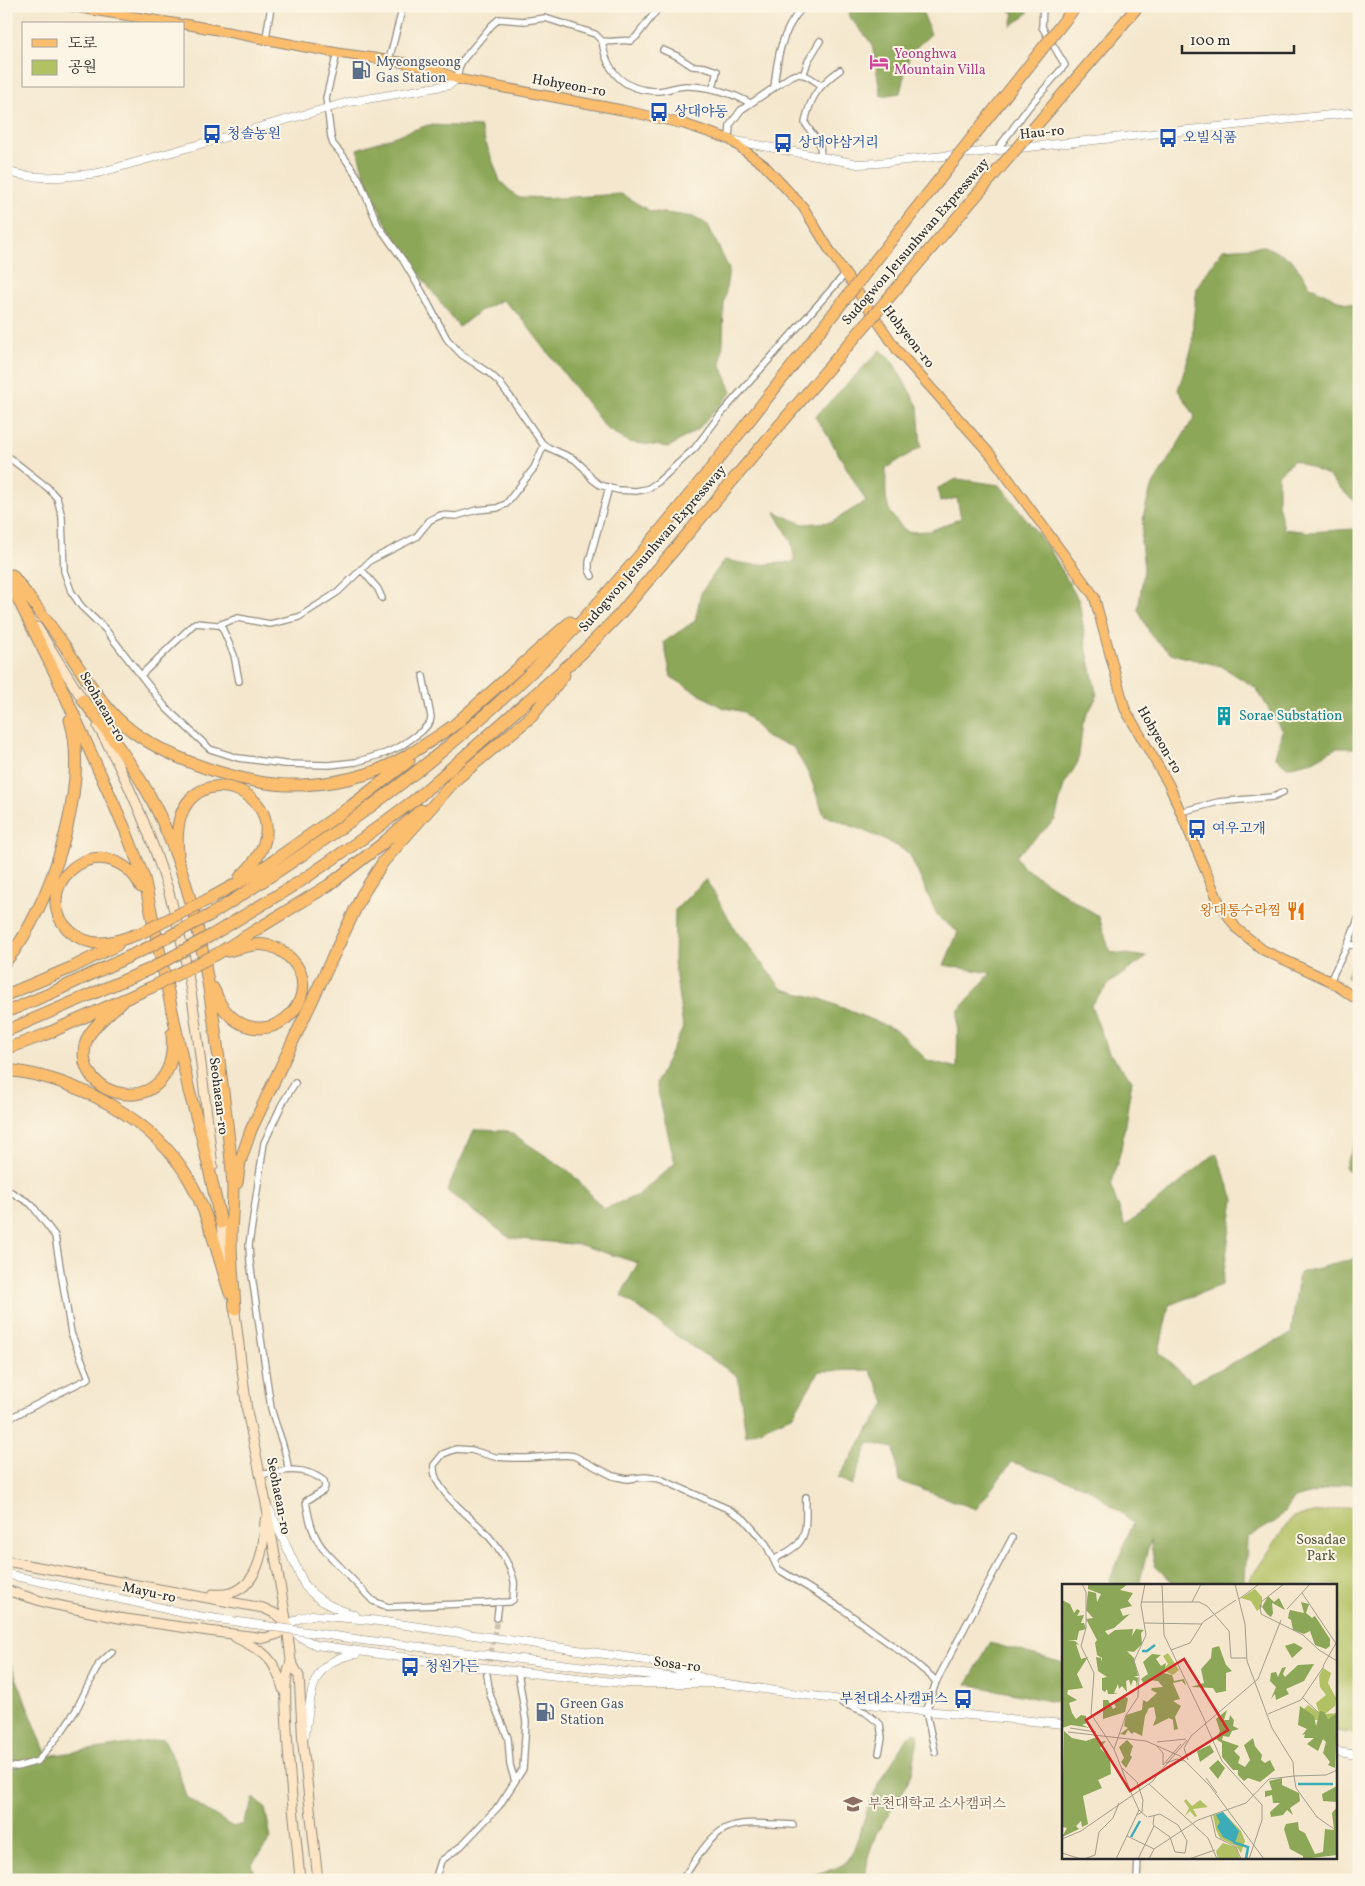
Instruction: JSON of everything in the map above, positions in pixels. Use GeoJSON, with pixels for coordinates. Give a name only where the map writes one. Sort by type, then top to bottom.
{"type":"FeatureCollection","features":[{"type":"Feature","properties":{"kind":"highway","name":"Sudogwon Je1sunhwan Expressway"},"geometry":{"type":"LineString","coordinates":[[6,1012],[145,949],[210,915],[282,870],[406,781],[467,730],[553,650],[618,579],[737,436],[1076,6]]}},
{"type":"Feature","properties":{"kind":"highway","name":"Sudogwon Je1sunhwan Expressway"},"geometry":{"type":"LineString","coordinates":[[6,1031],[150,969],[212,936],[301,881],[362,839],[416,798],[582,652],[619,615],[1138,6]]}},
{"type":"Feature","properties":{"kind":"highway"},"geometry":{"type":"LineString","coordinates":[[6,568],[115,716],[131,730],[167,753],[202,766],[268,784],[304,785],[332,781],[367,774],[398,761],[459,722]]}},
{"type":"Feature","properties":{"kind":"highway"},"geometry":{"type":"LineString","coordinates":[[6,574],[55,674],[132,846],[144,878],[169,1000],[221,1223]]}},
{"type":"Feature","properties":{"kind":"highway"},"geometry":{"type":"LineString","coordinates":[[6,995],[73,967],[212,898],[256,873],[352,806],[459,722],[618,579]]}},
{"type":"Feature","properties":{"kind":"highway"},"geometry":{"type":"LineString","coordinates":[[6,1049],[154,986],[217,954],[329,885],[382,844],[458,777],[532,716],[582,652]]}},
{"type":"Feature","properties":{"kind":"highway"},"geometry":{"type":"LineString","coordinates":[[6,962],[33,923],[54,870],[72,810],[76,778],[72,727],[55,674]]}},
{"type":"Feature","properties":{"kind":"highway"},"geometry":{"type":"LineString","coordinates":[[83,700],[127,758],[155,806],[179,861],[198,930],[207,974],[231,1156],[233,1189],[231,1242],[235,1309]]}},
{"type":"Feature","properties":{"kind":"highway"},"geometry":{"type":"LineString","coordinates":[[231,1242],[239,1171],[251,1130],[362,896],[383,862],[458,777]]}},
{"type":"Feature","properties":{"kind":"highway"},"geometry":{"type":"LineString","coordinates":[[179,861],[177,845],[179,822],[189,800],[207,787],[229,786],[240,790],[250,797],[263,812],[266,824],[266,836],[262,850],[252,866],[212,898]]}},
{"type":"Feature","properties":{"kind":"highway"},"geometry":{"type":"LineString","coordinates":[[141,933],[103,944],[79,939],[64,925],[56,903],[63,878],[80,863],[91,859],[102,858],[114,861],[132,872],[151,908]]}},
{"type":"Feature","properties":{"kind":"highway"},"geometry":{"type":"LineString","coordinates":[[207,974],[221,1005],[242,1024],[253,1028],[269,1028],[278,1025],[292,1013],[299,1002],[303,979],[298,967],[286,954],[270,945],[254,944],[217,954]]}},
{"type":"Feature","properties":{"kind":"highway"},"geometry":{"type":"LineString","coordinates":[[124,1000],[102,1020],[87,1038],[85,1059],[91,1075],[101,1086],[112,1092],[138,1095],[152,1088],[161,1080],[168,1068],[172,1054],[169,1000]]}},
{"type":"Feature","properties":{"kind":"highway"},"geometry":{"type":"LineString","coordinates":[[6,1070],[32,1074],[65,1084],[99,1099],[152,1135],[174,1157],[190,1181],[202,1206],[235,1309]]}},
{"type":"Feature","properties":{"kind":"main road"},"geometry":{"type":"LineString","coordinates":[[68,6],[167,22]]}},
{"type":"Feature","properties":{"kind":"main road","name":"Hohyeon-ro"},"geometry":{"type":"LineString","coordinates":[[185,24],[266,38],[337,53],[389,60],[441,71],[457,79],[622,110],[684,124],[729,139],[764,165],[803,207],[845,274],[897,350],[991,455],[1094,596],[1125,709],[1169,785],[1218,900],[1236,928],[1263,950],[1330,982],[1359,1001]]}},
{"type":"Feature","properties":{"kind":"main road","name":"Seohaean-ro"},"geometry":{"type":"LineString","coordinates":[[6,574],[83,700],[109,746],[129,788],[167,886],[182,946],[193,1010],[221,1223],[235,1309],[247,1411],[266,1502],[288,1627],[291,1661],[286,1677],[288,1750],[300,1880]]}},
{"type":"Feature","properties":{"kind":"main road"},"geometry":{"type":"LineString","coordinates":[[166,1589],[219,1595],[232,1593],[241,1588],[259,1567],[263,1554],[266,1502]]}},
{"type":"Feature","properties":{"kind":"main road"},"geometry":{"type":"LineString","coordinates":[[6,1561],[263,1608],[276,1614],[288,1627],[278,1634],[266,1638],[230,1634],[119,1618],[47,1603],[6,1590]]}},
{"type":"Feature","properties":{"kind":"main road"},"geometry":{"type":"LineString","coordinates":[[230,1634],[262,1651],[270,1659],[277,1668],[286,1698]]}},
{"type":"Feature","properties":{"kind":"main road","name":"Seohaean-ro"},"geometry":{"type":"LineString","coordinates":[[291,1661],[299,1676],[303,1745],[318,1880]]}},
{"type":"Feature","properties":{"kind":"street"},"geometry":{"type":"LineString","coordinates":[[266,38],[271,6]]}},
{"type":"Feature","properties":{"kind":"street"},"geometry":{"type":"LineString","coordinates":[[389,60],[403,6]]}},
{"type":"Feature","properties":{"kind":"street"},"geometry":{"type":"LineString","coordinates":[[6,171],[22,176],[55,177],[98,173],[327,108],[399,92],[449,85],[457,79],[462,61],[492,24],[499,19],[524,21],[545,18],[595,34],[602,41],[612,43],[623,40],[631,41],[660,6]]}},
{"type":"Feature","properties":{"kind":"street"},"geometry":{"type":"LineString","coordinates":[[996,150],[1028,108],[1065,65],[1042,27],[1043,6]]}},
{"type":"Feature","properties":{"kind":"street"},"geometry":{"type":"LineString","coordinates":[[774,88],[777,59],[786,30],[801,9]]}},
{"type":"Feature","properties":{"kind":"street"},"geometry":{"type":"LineString","coordinates":[[602,41],[604,54],[612,70],[621,82],[629,86],[660,91],[686,86],[713,88],[734,94],[750,103]]}},
{"type":"Feature","properties":{"kind":"street"},"geometry":{"type":"LineString","coordinates":[[804,73],[808,61],[820,41]]}},
{"type":"Feature","properties":{"kind":"street"},"geometry":{"type":"LineString","coordinates":[[663,50],[677,56],[692,66],[717,70],[713,88]]}},
{"type":"Feature","properties":{"kind":"street"},"geometry":{"type":"LineString","coordinates":[[337,53],[326,98],[331,137],[333,144],[344,156],[359,179],[378,226],[422,292],[444,334],[459,352],[496,379],[544,445],[581,464],[594,481],[618,490],[636,491],[650,488],[660,480],[694,448],[720,415],[845,274]]}},
{"type":"Feature","properties":{"kind":"street"},"geometry":{"type":"LineString","coordinates":[[821,157],[820,146],[805,123],[812,100],[821,85],[840,70]]}},
{"type":"Feature","properties":{"kind":"street"},"geometry":{"type":"LineString","coordinates":[[729,139],[730,124],[741,110],[790,76],[804,73],[821,85]]}},
{"type":"Feature","properties":{"kind":"street","name":"Hau-ro"},"geometry":{"type":"LineString","coordinates":[[729,139],[866,164],[1359,112]]}},
{"type":"Feature","properties":{"kind":"street"},"geometry":{"type":"LineString","coordinates":[[140,675],[192,624],[200,622],[221,625],[238,618],[270,624],[299,617],[338,592],[361,569],[379,555],[416,537],[430,520],[436,516],[456,516],[477,510],[502,507],[509,501],[534,468],[544,445]]}},
{"type":"Feature","properties":{"kind":"street"},"geometry":{"type":"LineString","coordinates":[[6,455],[48,488],[57,498],[62,517],[62,564],[68,583],[81,606],[105,629],[166,708],[205,746],[214,752],[238,758],[310,766],[356,762],[386,753],[409,741],[430,722],[431,716],[422,676]]}},
{"type":"Feature","properties":{"kind":"street"},"geometry":{"type":"LineString","coordinates":[[592,576],[589,570],[589,562],[609,487]]}},
{"type":"Feature","properties":{"kind":"street"},"geometry":{"type":"LineString","coordinates":[[361,569],[378,589],[382,598]]}},
{"type":"Feature","properties":{"kind":"street"},"geometry":{"type":"LineString","coordinates":[[221,625],[234,655],[239,681]]}},
{"type":"Feature","properties":{"kind":"street"},"geometry":{"type":"LineString","coordinates":[[1180,812],[1218,802],[1272,797],[1283,792]]}},
{"type":"Feature","properties":{"kind":"street"},"geometry":{"type":"LineString","coordinates":[[1330,982],[1359,917]]}},
{"type":"Feature","properties":{"kind":"street"},"geometry":{"type":"LineString","coordinates":[[1348,944],[1359,946]]}},
{"type":"Feature","properties":{"kind":"street"},"geometry":{"type":"LineString","coordinates":[[288,1469],[288,1458],[270,1408],[249,1245],[264,1143],[282,1104],[295,1083]]}},
{"type":"Feature","properties":{"kind":"street"},"geometry":{"type":"LineString","coordinates":[[6,1189],[31,1204],[55,1236],[71,1333],[89,1378],[6,1420]]}},
{"type":"Feature","properties":{"kind":"street"},"geometry":{"type":"LineString","coordinates":[[260,1475],[288,1469],[312,1474],[324,1481],[325,1487],[323,1491],[306,1500],[312,1530],[322,1548],[378,1604],[388,1608],[508,1602],[512,1600],[514,1582],[505,1560],[486,1533],[454,1502],[439,1483],[434,1465],[448,1451],[464,1449],[495,1457],[512,1458],[574,1456],[613,1476],[627,1479],[645,1477],[660,1479],[728,1509],[744,1519],[766,1544],[781,1571],[841,1608],[908,1657],[936,1682]]}},
{"type":"Feature","properties":{"kind":"street"},"geometry":{"type":"LineString","coordinates":[[774,1560],[793,1548],[801,1540],[805,1526],[806,1497]]}},
{"type":"Feature","properties":{"kind":"street"},"geometry":{"type":"LineString","coordinates":[[266,1502],[299,1574],[310,1591],[327,1604],[339,1610],[371,1620]]}},
{"type":"Feature","properties":{"kind":"street"},"geometry":{"type":"LineString","coordinates":[[935,1752],[926,1712],[936,1682],[1012,1538]]}},
{"type":"Feature","properties":{"kind":"street","name":"Mayu-ro"},"geometry":{"type":"LineString","coordinates":[[6,1574],[198,1616],[288,1627]]}},
{"type":"Feature","properties":{"kind":"street"},"geometry":{"type":"LineString","coordinates":[[497,1618],[499,1602]]}},
{"type":"Feature","properties":{"kind":"street"},"geometry":{"type":"LineString","coordinates":[[312,1615],[371,1620],[646,1660],[719,1683],[622,1683],[457,1665],[316,1645],[300,1637],[288,1627],[300,1618],[312,1615]]}},
{"type":"Feature","properties":{"kind":"street","name":"Sosa-ro"},"geometry":{"type":"LineString","coordinates":[[288,1627],[362,1640],[719,1683],[926,1712],[1062,1724]]}},
{"type":"Feature","properties":{"kind":"street"},"geometry":{"type":"LineString","coordinates":[[6,1766],[17,1767],[38,1760],[62,1731],[76,1710],[99,1664],[112,1652]]}},
{"type":"Feature","properties":{"kind":"street"},"geometry":{"type":"LineString","coordinates":[[303,1745],[313,1686],[319,1672],[331,1662],[344,1656],[365,1652]]}},
{"type":"Feature","properties":{"kind":"street"},"geometry":{"type":"LineString","coordinates":[[435,1880],[441,1861],[461,1846],[499,1806],[523,1769],[526,1722],[518,1672]]}},
{"type":"Feature","properties":{"kind":"street"},"geometry":{"type":"LineString","coordinates":[[487,1675],[490,1694],[508,1738],[510,1765],[515,1781]]}},
{"type":"Feature","properties":{"kind":"street"},"geometry":{"type":"LineString","coordinates":[[833,1699],[866,1712],[876,1720],[882,1729],[879,1753]]}},
{"type":"Feature","properties":{"kind":"street"},"geometry":{"type":"LineString","coordinates":[[1338,1752],[1359,1755]]}},
{"type":"Feature","properties":{"kind":"street"},"geometry":{"type":"LineString","coordinates":[[682,1880],[704,1845],[724,1828],[748,1823],[793,1825]]}},
{"type":"Feature","properties":{"kind":"street"},"geometry":{"type":"LineString","coordinates":[[1137,1880],[1138,1858]]}},
{"type":"Feature","properties":{"kind":"green space"},"geometry":{"type":"Polygon","coordinates":[[[851,6],[930,6],[923,13],[931,34],[910,53],[900,93],[881,96],[872,44],[848,15],[851,6]]]}},
{"type":"Feature","properties":{"kind":"green space"},"geometry":{"type":"Polygon","coordinates":[[[1002,6],[1030,6],[1027,14],[1011,26],[1014,13],[1002,6]]]}},
{"type":"Feature","properties":{"kind":"green space"},"geometry":{"type":"Polygon","coordinates":[[[428,125],[480,127],[500,181],[517,197],[559,198],[621,194],[650,211],[695,217],[708,225],[729,269],[724,304],[721,366],[732,392],[698,429],[669,447],[628,442],[606,428],[519,315],[502,300],[480,311],[459,327],[398,243],[374,199],[357,149],[428,125]]]}},
{"type":"Feature","properties":{"kind":"green space"},"geometry":{"type":"Polygon","coordinates":[[[1265,246],[1292,260],[1311,287],[1340,301],[1359,307],[1359,503],[1349,497],[1327,475],[1294,460],[1278,475],[1278,504],[1284,529],[1310,532],[1354,529],[1359,531],[1359,712],[1357,715],[1359,718],[1359,748],[1336,748],[1313,761],[1287,767],[1275,756],[1282,731],[1256,688],[1221,666],[1171,654],[1152,637],[1138,610],[1144,569],[1141,542],[1144,513],[1151,488],[1195,416],[1178,390],[1192,347],[1197,287],[1223,249],[1265,246]]]}},
{"type":"Feature","properties":{"kind":"green space"},"geometry":{"type":"Polygon","coordinates":[[[880,350],[892,361],[918,406],[921,447],[886,468],[887,504],[894,518],[908,532],[930,531],[961,518],[957,498],[940,502],[938,488],[957,479],[1000,485],[1051,551],[1079,601],[1097,696],[1083,723],[1078,762],[1064,785],[1055,820],[1016,856],[1023,867],[1099,917],[1110,952],[1147,957],[1111,982],[1091,1005],[1109,1053],[1132,1080],[1121,1149],[1111,1186],[1125,1226],[1216,1153],[1234,1199],[1222,1285],[1169,1305],[1159,1352],[1192,1383],[1291,1334],[1299,1273],[1354,1259],[1359,1250],[1359,1487],[1347,1483],[1295,1498],[1276,1521],[1247,1538],[1245,1582],[1240,1584],[1175,1584],[1155,1566],[1150,1540],[1139,1584],[1108,1584],[1133,1522],[1087,1487],[1012,1462],[976,1509],[899,1481],[894,1448],[869,1443],[852,1485],[838,1478],[886,1403],[870,1370],[819,1371],[793,1415],[746,1436],[738,1376],[688,1344],[621,1295],[638,1263],[581,1245],[510,1238],[447,1191],[474,1130],[508,1131],[570,1172],[604,1209],[638,1195],[675,1163],[656,1083],[683,1028],[674,962],[675,910],[706,879],[736,931],[782,989],[821,999],[896,1030],[927,1060],[957,1068],[958,1011],[991,973],[944,965],[958,932],[938,917],[909,853],[884,839],[824,815],[809,774],[793,747],[767,738],[744,712],[721,707],[671,677],[664,642],[695,621],[701,593],[724,560],[755,565],[795,562],[791,541],[775,512],[803,524],[832,522],[866,501],[815,417],[880,350]]]}},
{"type":"Feature","properties":{"kind":"green space"},"geometry":{"type":"Polygon","coordinates":[[[1354,959],[1359,959],[1359,986],[1346,977],[1354,959]]]}},
{"type":"Feature","properties":{"kind":"green space"},"geometry":{"type":"Polygon","coordinates":[[[1359,1133],[1359,1182],[1345,1167],[1359,1133]]]}},
{"type":"Feature","properties":{"kind":"green space","name":"Sosadae Park"},"geometry":{"type":"Polygon","coordinates":[[[1359,1505],[1359,1734],[1338,1731],[1338,1584],[1247,1584],[1292,1517],[1359,1505]]]}},
{"type":"Feature","properties":{"kind":"green space"},"geometry":{"type":"Polygon","coordinates":[[[990,1643],[1062,1662],[1062,1704],[967,1684],[990,1643]]]}},
{"type":"Feature","properties":{"kind":"green space"},"geometry":{"type":"Polygon","coordinates":[[[6,1659],[10,1662],[47,1756],[164,1739],[177,1766],[186,1797],[233,1827],[243,1824],[254,1798],[265,1808],[271,1839],[252,1864],[257,1880],[6,1880],[6,1659]]]}},
{"type":"Feature","properties":{"kind":"green space"},"geometry":{"type":"Polygon","coordinates":[[[915,1732],[919,1733],[913,1768],[907,1785],[876,1834],[868,1857],[865,1880],[799,1880],[838,1867],[848,1860],[854,1849],[874,1794],[906,1739],[915,1732]]]}},
{"type":"Feature","properties":{"kind":"tunnel"},"geometry":{"type":"LineString","coordinates":[[488,1670],[497,1618]]}},
{"type":"Feature","properties":{"kind":"place","name":"Yeonghwa Mountain Villa"},"geometry":{"type":"Point","coordinates":[879,62]}},
{"type":"Feature","properties":{"kind":"place","name":"Myeongseong Gas Station"},"geometry":{"type":"Point","coordinates":[361,70]}},
{"type":"Feature","properties":{"kind":"place","name":"상대야동"},"geometry":{"type":"Point","coordinates":[659,112]}},
{"type":"Feature","properties":{"kind":"place","name":"청솔농원"},"geometry":{"type":"Point","coordinates":[212,134]}},
{"type":"Feature","properties":{"kind":"place","name":"오빌식품"},"geometry":{"type":"Point","coordinates":[1168,138]}},
{"type":"Feature","properties":{"kind":"place","name":"상대야삼거리"},"geometry":{"type":"Point","coordinates":[783,143]}},
{"type":"Feature","properties":{"kind":"place","name":"Sorae Substation"},"geometry":{"type":"Point","coordinates":[1224,716]}},
{"type":"Feature","properties":{"kind":"place","name":"여우고개"},"geometry":{"type":"Point","coordinates":[1197,829]}},
{"type":"Feature","properties":{"kind":"place","name":"왕대통수라찜"},"geometry":{"type":"Point","coordinates":[1296,911]}},
{"type":"Feature","properties":{"kind":"place","name":"청원가든"},"geometry":{"type":"Point","coordinates":[410,1667]}},
{"type":"Feature","properties":{"kind":"place","name":"부천대소사캠퍼스"},"geometry":{"type":"Point","coordinates":[963,1699]}},
{"type":"Feature","properties":{"kind":"place","name":"Green Gas Station"},"geometry":{"type":"Point","coordinates":[545,1712]}},
{"type":"Feature","properties":{"kind":"place","name":"부천대학교 소사캠퍼스"},"geometry":{"type":"Point","coordinates":[853,1804]}}]}
